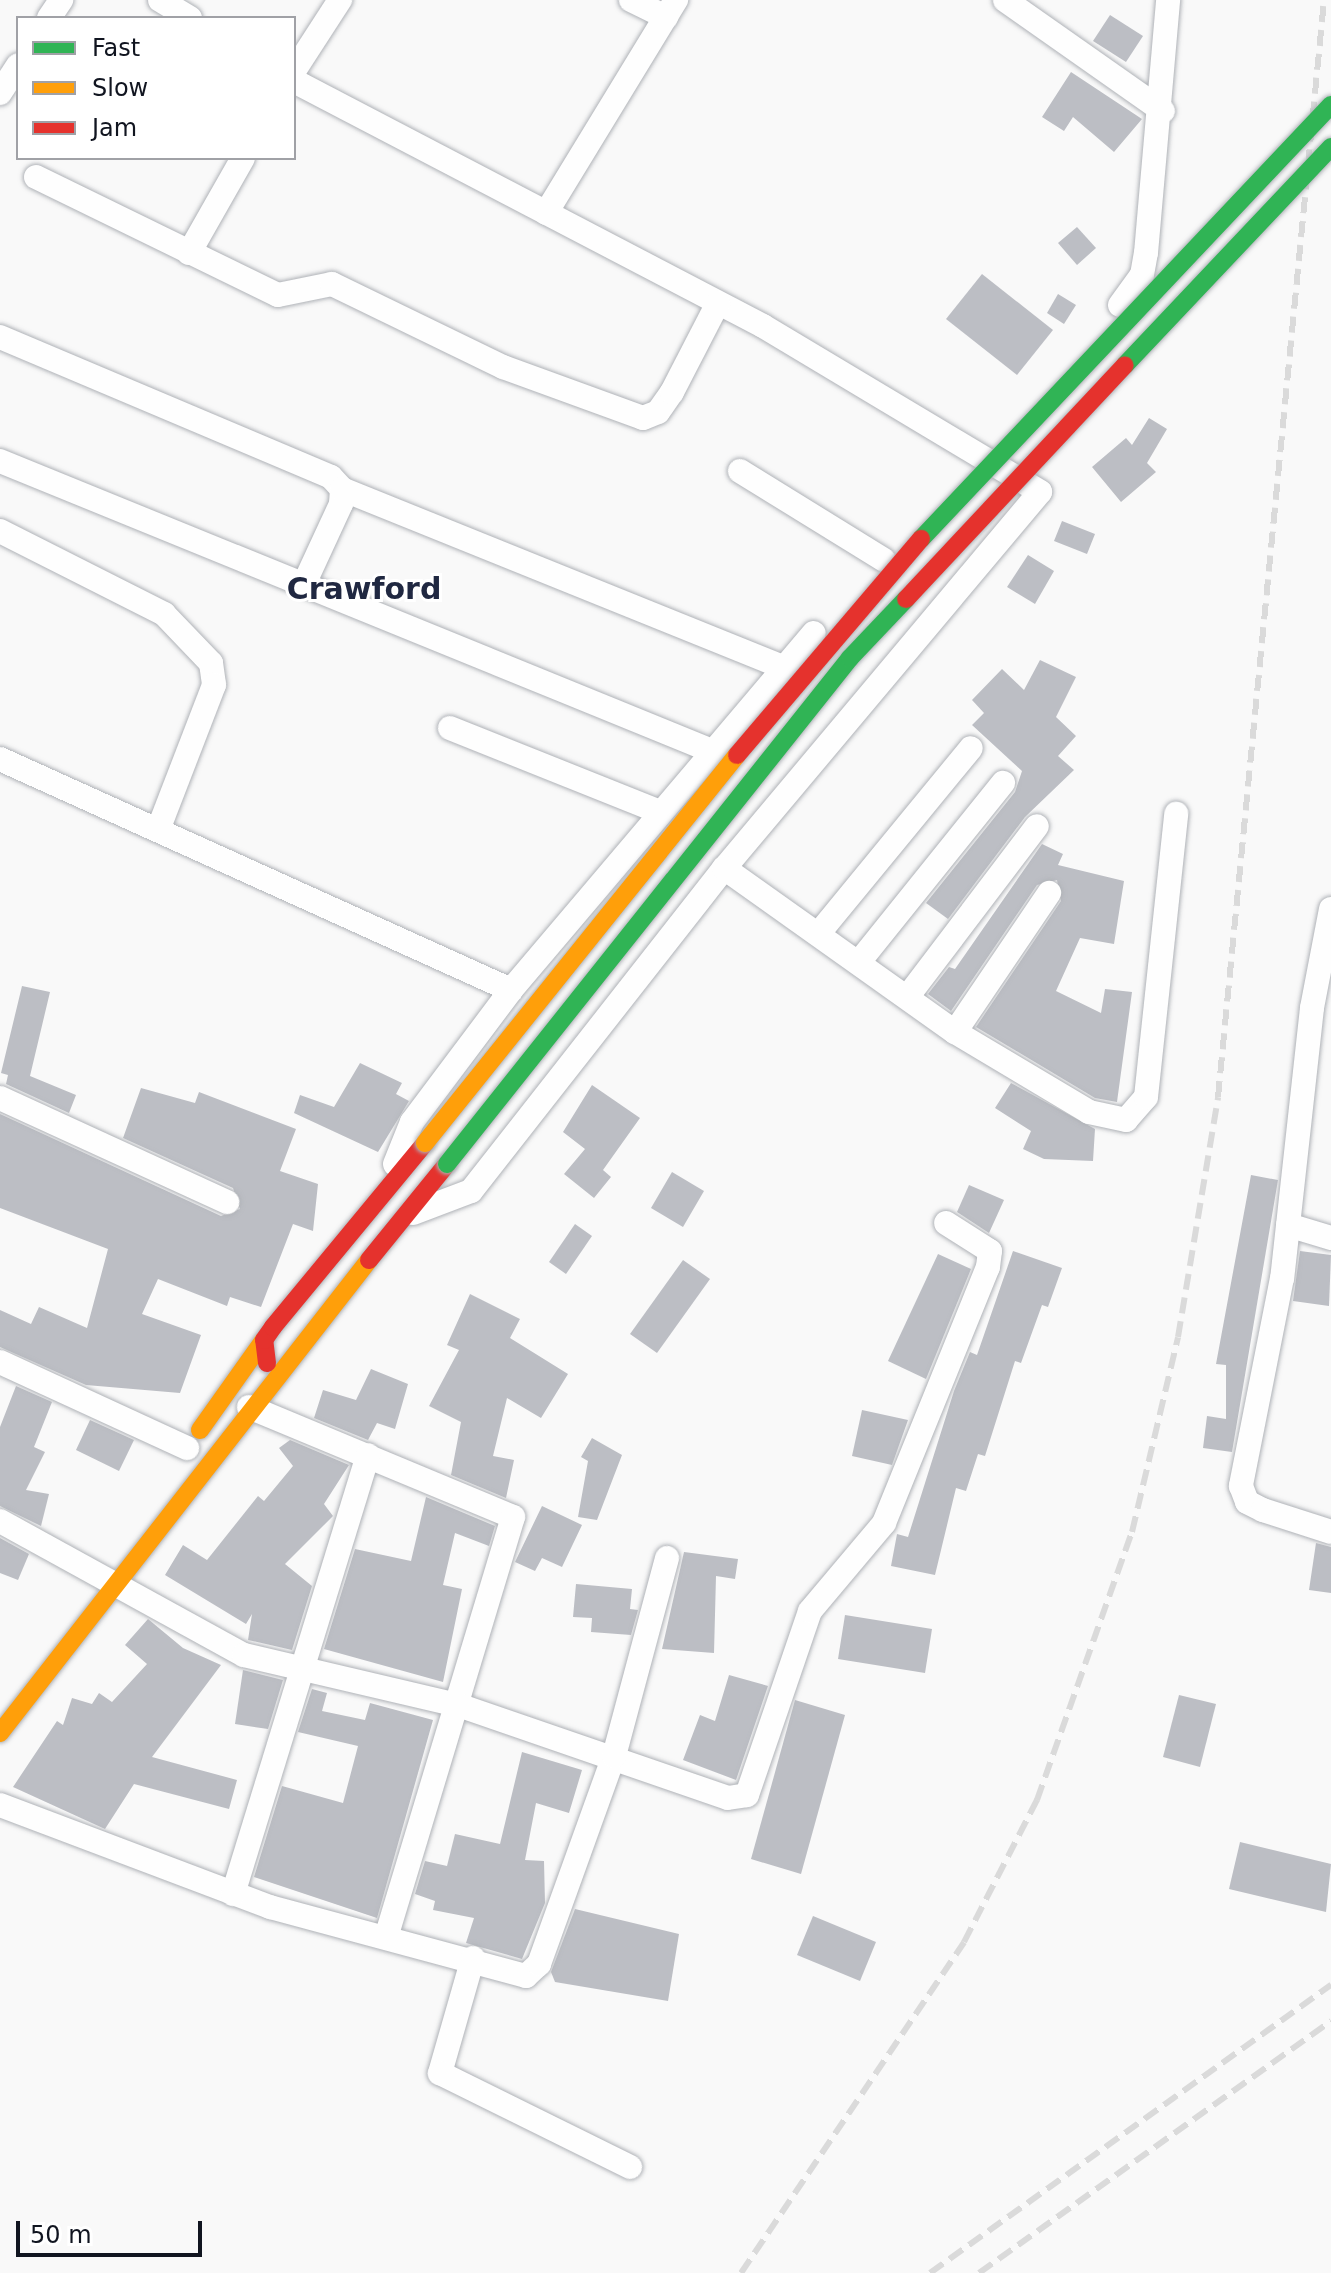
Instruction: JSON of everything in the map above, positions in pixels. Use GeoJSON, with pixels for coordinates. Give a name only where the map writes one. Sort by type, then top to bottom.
{"type":"FeatureCollection","features":[{"type":"Feature","properties":{"kind":"main road"},"geometry":{"type":"LineString","coordinates":[[183,1454],[264,1340],[850,614],[1331,105]]}},
{"type":"Feature","properties":{"kind":"main road"},"geometry":{"type":"LineString","coordinates":[[0,1703],[413,1213],[447,1164],[841,669],[1331,147]]}},
{"type":"Feature","properties":{"kind":"main road"},"geometry":{"type":"LineString","coordinates":[[264,1340],[262,1358],[284,1368]]}},
{"type":"Feature","properties":{"kind":"main road"},"geometry":{"type":"LineString","coordinates":[[0,1733],[108,1575],[127,1534]]}},
{"type":"Feature","properties":{"kind":"street"},"geometry":{"type":"LineString","coordinates":[[160,0],[187,16]]}},
{"type":"Feature","properties":{"kind":"street"},"geometry":{"type":"LineString","coordinates":[[296,68],[340,0]]}},
{"type":"Feature","properties":{"kind":"street"},"geometry":{"type":"LineString","coordinates":[[546,213],[671,9],[631,0]]}},
{"type":"Feature","properties":{"kind":"street"},"geometry":{"type":"LineString","coordinates":[[1005,0],[1163,111]]}},
{"type":"Feature","properties":{"kind":"street"},"geometry":{"type":"LineString","coordinates":[[392,1183],[412,1122],[511,990],[782,667],[982,456],[1142,275],[1163,111],[1168,0]]}},
{"type":"Feature","properties":{"kind":"street"},"geometry":{"type":"LineString","coordinates":[[0,93],[16,68]]}},
{"type":"Feature","properties":{"kind":"street"},"geometry":{"type":"LineString","coordinates":[[296,82],[718,303],[1040,492],[724,868],[471,1191],[413,1213]]}},
{"type":"Feature","properties":{"kind":"street"},"geometry":{"type":"LineString","coordinates":[[189,253],[232,162]]}},
{"type":"Feature","properties":{"kind":"street"},"geometry":{"type":"LineString","coordinates":[[36,177],[278,295],[332,284],[503,367],[643,418],[658,412],[672,392],[718,303]]}},
{"type":"Feature","properties":{"kind":"street"},"geometry":{"type":"LineString","coordinates":[[0,337],[331,477],[342,489],[782,667]]}},
{"type":"Feature","properties":{"kind":"street"},"geometry":{"type":"LineString","coordinates":[[0,461],[712,751]]}},
{"type":"Feature","properties":{"kind":"street"},"geometry":{"type":"LineString","coordinates":[[740,471],[884,560]]}},
{"type":"Feature","properties":{"kind":"street"},"geometry":{"type":"LineString","coordinates":[[304,584],[342,489]]}},
{"type":"Feature","properties":{"kind":"street"},"geometry":{"type":"LineString","coordinates":[[0,531],[164,614],[211,663],[214,685],[158,830]]}},
{"type":"Feature","properties":{"kind":"street"},"geometry":{"type":"LineString","coordinates":[[450,728],[660,812]]}},
{"type":"Feature","properties":{"kind":"street"},"geometry":{"type":"LineString","coordinates":[[819,933],[971,748]]}},
{"type":"Feature","properties":{"kind":"street"},"geometry":{"type":"LineString","coordinates":[[0,759],[511,990]]}},
{"type":"Feature","properties":{"kind":"street"},"geometry":{"type":"LineString","coordinates":[[859,962],[1003,783]]}},
{"type":"Feature","properties":{"kind":"street"},"geometry":{"type":"LineString","coordinates":[[724,868],[955,1032],[1089,1112],[1126,1120],[1140,1111],[1176,814]]}},
{"type":"Feature","properties":{"kind":"street"},"geometry":{"type":"LineString","coordinates":[[908,996],[1037,826]]}},
{"type":"Feature","properties":{"kind":"street"},"geometry":{"type":"LineString","coordinates":[[955,1032],[1049,893]]}},
{"type":"Feature","properties":{"kind":"street"},"geometry":{"type":"LineString","coordinates":[[1331,909],[1288,1225],[1241,1486],[1247,1502],[1331,1532]]}},
{"type":"Feature","properties":{"kind":"street"},"geometry":{"type":"LineString","coordinates":[[0,1098],[227,1202]]}},
{"type":"Feature","properties":{"kind":"street"},"geometry":{"type":"LineString","coordinates":[[0,1521],[108,1575],[213,1643],[461,1706],[614,1756],[728,1798],[747,1795],[810,1611],[884,1523],[988,1267],[990,1251],[946,1223]]}},
{"type":"Feature","properties":{"kind":"street"},"geometry":{"type":"LineString","coordinates":[[1288,1225],[1331,1238]]}},
{"type":"Feature","properties":{"kind":"street"},"geometry":{"type":"LineString","coordinates":[[0,1362],[183,1454]]}},
{"type":"Feature","properties":{"kind":"street"},"geometry":{"type":"LineString","coordinates":[[249,1407],[513,1517],[461,1706],[387,1935]]}},
{"type":"Feature","properties":{"kind":"street"},"geometry":{"type":"LineString","coordinates":[[233,1894],[306,1669],[368,1455]]}},
{"type":"Feature","properties":{"kind":"street"},"geometry":{"type":"LineString","coordinates":[[0,1805],[233,1894],[473,1958],[515,1974],[534,1972],[614,1756],[667,1558]]}},
{"type":"Feature","properties":{"kind":"street"},"geometry":{"type":"LineString","coordinates":[[473,1958],[440,2073],[630,2167]]}},
{"type":"Feature","properties":{"kind":"building"},"geometry":{"type":"Polygon","coordinates":[[[1110,15],[1143,36],[1126,62],[1093,41],[1110,15]]]}},
{"type":"Feature","properties":{"kind":"building"},"geometry":{"type":"Polygon","coordinates":[[[1071,72],[1142,119],[1114,152],[1073,117],[1064,131],[1042,117],[1071,72]]]}},
{"type":"Feature","properties":{"kind":"building"},"geometry":{"type":"Polygon","coordinates":[[[1077,227],[1096,248],[1077,265],[1058,243],[1077,227]]]}},
{"type":"Feature","properties":{"kind":"building"},"geometry":{"type":"Polygon","coordinates":[[[982,274],[1053,330],[1017,375],[946,319],[982,274]]]}},
{"type":"Feature","properties":{"kind":"building"},"geometry":{"type":"Polygon","coordinates":[[[1058,294],[1076,305],[1064,324],[1047,313],[1058,294]]]}},
{"type":"Feature","properties":{"kind":"building"},"geometry":{"type":"Polygon","coordinates":[[[1149,418],[1167,429],[1147,463],[1156,472],[1121,502],[1092,467],[1126,438],[1132,445],[1149,418]]]}},
{"type":"Feature","properties":{"kind":"building"},"geometry":{"type":"Polygon","coordinates":[[[1062,521],[1095,534],[1087,554],[1054,541],[1062,521]]]}},
{"type":"Feature","properties":{"kind":"building"},"geometry":{"type":"Polygon","coordinates":[[[1028,555],[1054,571],[1035,604],[1007,587],[1028,555]]]}},
{"type":"Feature","properties":{"kind":"building"},"geometry":{"type":"Polygon","coordinates":[[[1040,660],[1076,677],[1056,717],[1076,736],[1058,756],[1074,770],[1025,817],[948,919],[926,903],[1015,792],[1022,771],[972,725],[984,713],[972,700],[1002,669],[1024,690],[1040,660]]]}},
{"type":"Feature","properties":{"kind":"building"},"geometry":{"type":"Polygon","coordinates":[[[1042,844],[1063,854],[1058,865],[1124,881],[1114,944],[1080,938],[1056,991],[1101,1013],[1105,989],[1132,992],[1117,1102],[1095,1098],[976,1027],[1061,901],[1057,880],[1037,885],[951,1011],[928,994],[949,967],[955,969],[1042,844]]]}},
{"type":"Feature","properties":{"kind":"building"},"geometry":{"type":"Polygon","coordinates":[[[22,986],[50,992],[30,1076],[76,1095],[69,1113],[6,1084],[8,1075],[1,1073],[22,986]]]}},
{"type":"Feature","properties":{"kind":"building"},"geometry":{"type":"Polygon","coordinates":[[[360,1063],[402,1083],[396,1094],[409,1101],[378,1152],[294,1113],[300,1095],[334,1107],[360,1063]]]}},
{"type":"Feature","properties":{"kind":"building"},"geometry":{"type":"Polygon","coordinates":[[[1011,1083],[1095,1129],[1093,1161],[1044,1159],[1023,1149],[1031,1131],[995,1108],[1011,1083]]]}},
{"type":"Feature","properties":{"kind":"building"},"geometry":{"type":"Polygon","coordinates":[[[592,1085],[640,1118],[603,1170],[611,1177],[594,1198],[564,1174],[585,1149],[563,1132],[592,1085]]]}},
{"type":"Feature","properties":{"kind":"building"},"geometry":{"type":"Polygon","coordinates":[[[141,1088],[195,1103],[199,1092],[296,1129],[280,1171],[318,1184],[313,1231],[293,1224],[261,1307],[230,1297],[227,1306],[158,1279],[142,1314],[201,1335],[180,1393],[86,1385],[0,1347],[0,1310],[31,1324],[39,1307],[87,1328],[108,1249],[0,1208],[0,1114],[221,1216],[240,1209],[233,1188],[123,1138],[141,1088]]]}},
{"type":"Feature","properties":{"kind":"building"},"geometry":{"type":"Polygon","coordinates":[[[672,1172],[704,1191],[683,1227],[651,1208],[672,1172]]]}},
{"type":"Feature","properties":{"kind":"building"},"geometry":{"type":"Polygon","coordinates":[[[1251,1175],[1278,1180],[1232,1452],[1203,1448],[1207,1416],[1226,1419],[1226,1365],[1216,1364],[1251,1175]]]}},
{"type":"Feature","properties":{"kind":"building"},"geometry":{"type":"Polygon","coordinates":[[[969,1185],[1004,1200],[989,1233],[957,1212],[969,1185]]]}},
{"type":"Feature","properties":{"kind":"building"},"geometry":{"type":"Polygon","coordinates":[[[575,1224],[592,1236],[566,1274],[549,1262],[575,1224]]]}},
{"type":"Feature","properties":{"kind":"building"},"geometry":{"type":"Polygon","coordinates":[[[1013,1251],[1062,1268],[1048,1307],[1042,1305],[1021,1363],[1015,1361],[985,1456],[978,1454],[966,1491],[956,1488],[935,1575],[891,1566],[897,1534],[908,1537],[954,1391],[970,1352],[977,1355],[1013,1251]]]}},
{"type":"Feature","properties":{"kind":"building"},"geometry":{"type":"Polygon","coordinates":[[[1300,1251],[1331,1255],[1329,1306],[1293,1301],[1300,1251]]]}},
{"type":"Feature","properties":{"kind":"building"},"geometry":{"type":"Polygon","coordinates":[[[938,1254],[971,1269],[926,1379],[888,1361],[938,1254]]]}},
{"type":"Feature","properties":{"kind":"building"},"geometry":{"type":"Polygon","coordinates":[[[683,1260],[710,1279],[657,1353],[630,1334],[683,1260]]]}},
{"type":"Feature","properties":{"kind":"building"},"geometry":{"type":"Polygon","coordinates":[[[470,1294],[520,1319],[510,1338],[568,1374],[541,1418],[507,1398],[493,1456],[514,1460],[506,1498],[451,1475],[461,1422],[429,1406],[459,1350],[447,1345],[470,1294]]]}},
{"type":"Feature","properties":{"kind":"building"},"geometry":{"type":"Polygon","coordinates":[[[371,1369],[408,1384],[395,1429],[377,1423],[368,1440],[314,1418],[323,1390],[356,1400],[371,1369]]]}},
{"type":"Feature","properties":{"kind":"building"},"geometry":{"type":"Polygon","coordinates":[[[16,1386],[52,1402],[34,1447],[45,1452],[26,1490],[49,1494],[41,1526],[0,1506],[0,1427],[16,1386]]]}},
{"type":"Feature","properties":{"kind":"building"},"geometry":{"type":"Polygon","coordinates":[[[862,1410],[908,1420],[892,1465],[852,1456],[862,1410]]]}},
{"type":"Feature","properties":{"kind":"building"},"geometry":{"type":"Polygon","coordinates":[[[90,1420],[134,1440],[119,1471],[76,1450],[90,1420]]]}},
{"type":"Feature","properties":{"kind":"building"},"geometry":{"type":"Polygon","coordinates":[[[592,1438],[622,1455],[597,1520],[578,1517],[588,1461],[581,1457],[592,1438]]]}},
{"type":"Feature","properties":{"kind":"building"},"geometry":{"type":"Polygon","coordinates":[[[290,1440],[349,1465],[324,1504],[333,1516],[285,1564],[312,1586],[292,1650],[248,1640],[252,1614],[246,1624],[165,1575],[183,1545],[207,1560],[258,1496],[264,1501],[293,1466],[279,1448],[290,1440]]]}},
{"type":"Feature","properties":{"kind":"building"},"geometry":{"type":"Polygon","coordinates":[[[426,1497],[495,1526],[489,1546],[455,1533],[443,1585],[462,1589],[443,1682],[324,1649],[355,1549],[411,1561],[426,1497]]]}},
{"type":"Feature","properties":{"kind":"building"},"geometry":{"type":"Polygon","coordinates":[[[542,1506],[582,1525],[562,1567],[542,1558],[535,1571],[515,1562],[542,1506]]]}},
{"type":"Feature","properties":{"kind":"building"},"geometry":{"type":"Polygon","coordinates":[[[0,1538],[29,1554],[18,1580],[0,1573],[0,1538]]]}},
{"type":"Feature","properties":{"kind":"building"},"geometry":{"type":"Polygon","coordinates":[[[1316,1543],[1331,1547],[1331,1593],[1309,1590],[1316,1543]]]}},
{"type":"Feature","properties":{"kind":"building"},"geometry":{"type":"Polygon","coordinates":[[[684,1552],[738,1559],[735,1579],[716,1576],[714,1653],[662,1649],[684,1552]]]}},
{"type":"Feature","properties":{"kind":"building"},"geometry":{"type":"Polygon","coordinates":[[[576,1584],[632,1589],[630,1609],[638,1610],[631,1635],[591,1632],[592,1618],[573,1617],[576,1584]]]}},
{"type":"Feature","properties":{"kind":"building"},"geometry":{"type":"Polygon","coordinates":[[[845,1615],[932,1629],[925,1673],[838,1659],[845,1615]]]}},
{"type":"Feature","properties":{"kind":"building"},"geometry":{"type":"Polygon","coordinates":[[[148,1619],[183,1648],[221,1665],[152,1757],[237,1780],[229,1809],[134,1784],[105,1829],[13,1787],[57,1721],[63,1725],[72,1698],[92,1704],[99,1693],[112,1702],[147,1664],[125,1645],[148,1619]]]}},
{"type":"Feature","properties":{"kind":"building"},"geometry":{"type":"Polygon","coordinates":[[[243,1670],[283,1680],[268,1729],[235,1724],[243,1670]]]}},
{"type":"Feature","properties":{"kind":"building"},"geometry":{"type":"Polygon","coordinates":[[[729,1675],[768,1686],[736,1780],[683,1760],[700,1715],[715,1721],[729,1675]]]}},
{"type":"Feature","properties":{"kind":"building"},"geometry":{"type":"Polygon","coordinates":[[[312,1689],[327,1693],[322,1711],[365,1720],[370,1703],[433,1720],[377,1918],[254,1877],[282,1786],[343,1803],[358,1746],[298,1732],[312,1689]]]}},
{"type":"Feature","properties":{"kind":"building"},"geometry":{"type":"Polygon","coordinates":[[[1179,1695],[1216,1704],[1200,1767],[1163,1757],[1179,1695]]]}},
{"type":"Feature","properties":{"kind":"building"},"geometry":{"type":"Polygon","coordinates":[[[795,1700],[845,1715],[801,1874],[751,1859],[795,1700]]]}},
{"type":"Feature","properties":{"kind":"building"},"geometry":{"type":"Polygon","coordinates":[[[522,1752],[582,1770],[569,1813],[536,1803],[525,1860],[544,1861],[545,1903],[522,1959],[466,1943],[474,1918],[433,1910],[435,1901],[415,1894],[425,1861],[447,1866],[455,1834],[500,1844],[522,1752]]]}},
{"type":"Feature","properties":{"kind":"building"},"geometry":{"type":"Polygon","coordinates":[[[1240,1842],[1331,1864],[1326,1912],[1229,1889],[1240,1842]]]}},
{"type":"Feature","properties":{"kind":"building"},"geometry":{"type":"Polygon","coordinates":[[[575,1909],[679,1934],[668,2001],[555,1982],[551,1972],[575,1909]]]}},
{"type":"Feature","properties":{"kind":"building"},"geometry":{"type":"Polygon","coordinates":[[[813,1916],[876,1942],[860,1981],[797,1955],[813,1916]]]}},
{"type":"Feature","properties":{"kind":"railway"},"geometry":{"type":"LineString","coordinates":[[741,2273],[964,1942],[1037,1800],[1132,1532],[1178,1337],[1218,1097],[1324,0]]}},
{"type":"Feature","properties":{"kind":"railway"},"geometry":{"type":"LineString","coordinates":[[930,2273],[1331,1985]]}},
{"type":"Feature","properties":{"kind":"railway"},"geometry":{"type":"LineString","coordinates":[[979,2273],[1331,2021]]}},
{"type":"Feature","properties":{"kind":"traffic: slow"},"geometry":{"type":"LineString","coordinates":[[425,1143],[737,755]]}},
{"type":"Feature","properties":{"kind":"traffic: slow"},"geometry":{"type":"LineString","coordinates":[[0,1733],[369,1260]]}},
{"type":"Feature","properties":{"kind":"traffic: slow"},"geometry":{"type":"LineString","coordinates":[[200,1430],[264,1340]]}},
{"type":"Feature","properties":{"kind":"traffic: jam"},"geometry":{"type":"LineString","coordinates":[[906,599],[1125,365]]}},
{"type":"Feature","properties":{"kind":"traffic: jam"},"geometry":{"type":"LineString","coordinates":[[737,755],[921,539]]}},
{"type":"Feature","properties":{"kind":"traffic: jam"},"geometry":{"type":"LineString","coordinates":[[267,1363],[264,1340],[273,1327],[425,1143]]}},
{"type":"Feature","properties":{"kind":"traffic: jam"},"geometry":{"type":"LineString","coordinates":[[369,1260],[447,1164]]}},
{"type":"Feature","properties":{"kind":"traffic: fast"},"geometry":{"type":"LineString","coordinates":[[921,539],[1331,105]]}},
{"type":"Feature","properties":{"kind":"traffic: fast"},"geometry":{"type":"LineString","coordinates":[[1125,365],[1331,147]]}},
{"type":"Feature","properties":{"kind":"traffic: fast"},"geometry":{"type":"LineString","coordinates":[[447,1164],[850,658],[906,599]]}},
{"type":"Feature","properties":{"kind":"district","name":"Crawford"},"geometry":{"type":"Point","coordinates":[364,589]}}]}
